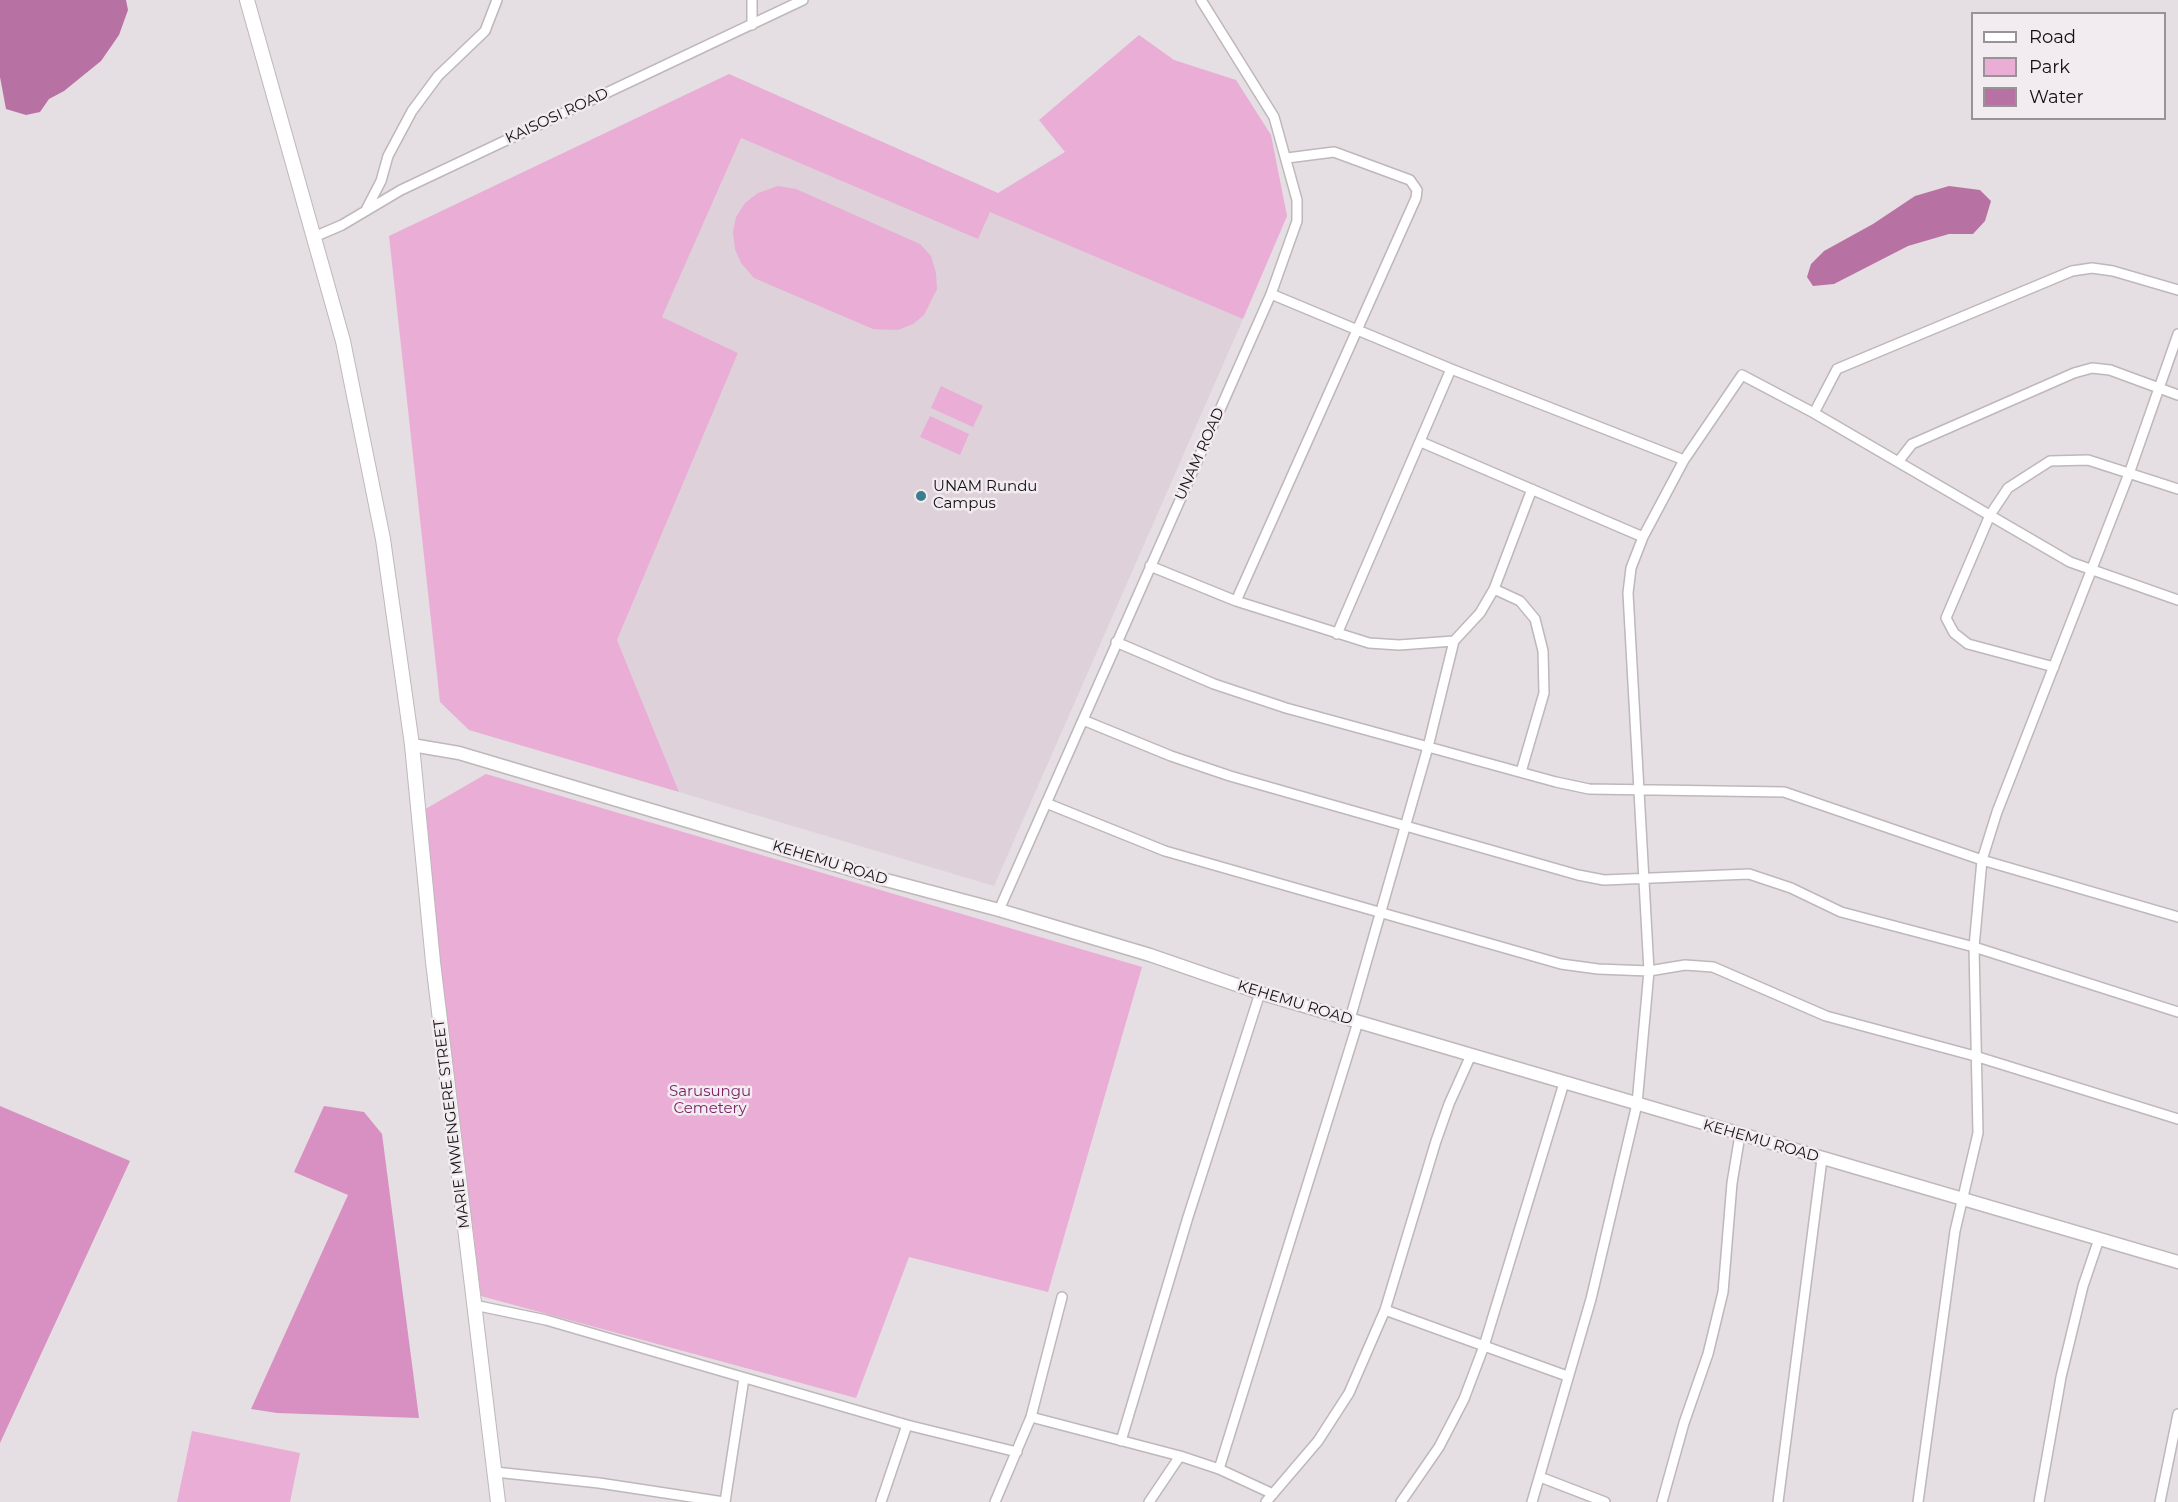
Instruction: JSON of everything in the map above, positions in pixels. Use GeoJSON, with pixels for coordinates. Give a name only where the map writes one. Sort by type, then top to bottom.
{"type":"FeatureCollection","features":[{"type":"Feature","properties":{"kind":"main road","name":"MARIE MWENGERE STREET"},"geometry":{"type":"LineString","coordinates":[[247,0],[343,342],[381,528],[412,745],[433,962],[498,1502]]}},
{"type":"Feature","properties":{"kind":"street"},"geometry":{"type":"LineString","coordinates":[[366,209],[381,181],[388,156],[412,111],[438,76],[485,31],[497,0]]}},
{"type":"Feature","properties":{"kind":"street"},"geometry":{"type":"LineString","coordinates":[[752,0],[752,25]]}},
{"type":"Feature","properties":{"kind":"street","name":"KAISOSI ROAD"},"geometry":{"type":"LineString","coordinates":[[314,237],[342,225],[366,209],[411,185],[803,0]]}},
{"type":"Feature","properties":{"kind":"street","name":"UNAM ROAD"},"geometry":{"type":"LineString","coordinates":[[999,910],[1271,294],[1297,221],[1297,200],[1274,117],[1201,0]]}},
{"type":"Feature","properties":{"kind":"street"},"geometry":{"type":"LineString","coordinates":[[1236,602],[1413,208],[1417,190],[1410,180],[1334,152],[1287,158]]}},
{"type":"Feature","properties":{"kind":"street"},"geometry":{"type":"LineString","coordinates":[[1814,413],[1837,369],[2072,272],[2092,268],[2113,271],[2178,290]]}},
{"type":"Feature","properties":{"kind":"street"},"geometry":{"type":"LineString","coordinates":[[1271,294],[1451,369],[1684,460]]}},
{"type":"Feature","properties":{"kind":"street"},"geometry":{"type":"LineString","coordinates":[[1918,1502],[1940,1328],[1963,1199],[1978,1133],[1974,947],[1982,860],[1997,812],[2130,471],[2178,334]]}},
{"type":"Feature","properties":{"kind":"street"},"geometry":{"type":"LineString","coordinates":[[1898,462],[1912,444],[2074,373],[2092,368],[2110,370],[2178,395]]}},
{"type":"Feature","properties":{"kind":"street"},"geometry":{"type":"LineString","coordinates":[[1337,634],[1451,369]]}},
{"type":"Feature","properties":{"kind":"street"},"geometry":{"type":"LineString","coordinates":[[1532,1502],[1594,1287],[1637,1104],[1648,970],[1628,593],[1631,568],[1643,537],[1684,460],[1742,375],[1814,413],[2070,562],[2178,600]]}},
{"type":"Feature","properties":{"kind":"street"},"geometry":{"type":"LineString","coordinates":[[1421,442],[1643,537]]}},
{"type":"Feature","properties":{"kind":"street"},"geometry":{"type":"LineString","coordinates":[[2054,667],[1968,644],[1954,633],[1946,618],[1990,516],[2008,488],[2050,461],[2088,460],[2130,471],[2178,489]]}},
{"type":"Feature","properties":{"kind":"street"},"geometry":{"type":"LineString","coordinates":[[1219,1469],[1354,1020],[1381,912],[1428,747],[1454,641],[1480,613],[1494,589],[1532,489]]}},
{"type":"Feature","properties":{"kind":"street"},"geometry":{"type":"LineString","coordinates":[[1150,566],[1236,602],[1369,643],[1399,645],[1454,641]]}},
{"type":"Feature","properties":{"kind":"street"},"geometry":{"type":"LineString","coordinates":[[1494,589],[1520,601],[1535,619],[1543,651],[1544,693],[1521,772]]}},
{"type":"Feature","properties":{"kind":"street"},"geometry":{"type":"LineString","coordinates":[[1116,642],[1214,684],[1286,708],[1521,772],[1589,789],[1784,792],[1982,860],[2178,917]]}},
{"type":"Feature","properties":{"kind":"street"},"geometry":{"type":"LineString","coordinates":[[1083,720],[1170,756],[1230,776],[1578,875],[1604,880],[1749,874],[1791,888],[1841,912],[1974,947],[2178,1012]]}},
{"type":"Feature","properties":{"kind":"street","name":"KEHEMU ROAD"},"geometry":{"type":"LineString","coordinates":[[412,745],[459,753],[886,880],[999,910],[1150,955],[1260,993],[2178,1262]]}},
{"type":"Feature","properties":{"kind":"street"},"geometry":{"type":"LineString","coordinates":[[1046,803],[1165,851],[1561,964],[1598,969],[1648,970],[1685,965],[1713,967],[1826,1016],[1975,1056],[2178,1119]]}},
{"type":"Feature","properties":{"kind":"street"},"geometry":{"type":"LineString","coordinates":[[1121,1441],[1188,1217],[1260,993]]}},
{"type":"Feature","properties":{"kind":"street"},"geometry":{"type":"LineString","coordinates":[[1266,1502],[1318,1441],[1339,1412],[1385,1310],[1439,1131],[1471,1055]]}},
{"type":"Feature","properties":{"kind":"street"},"geometry":{"type":"LineString","coordinates":[[1401,1502],[1439,1447],[1464,1399],[1484,1346],[1564,1083]]}},
{"type":"Feature","properties":{"kind":"street"},"geometry":{"type":"LineString","coordinates":[[1662,1502],[1684,1422],[1708,1354],[1721,1301],[1728,1245],[1734,1158],[1740,1135]]}},
{"type":"Feature","properties":{"kind":"street"},"geometry":{"type":"LineString","coordinates":[[1778,1502],[1822,1159]]}},
{"type":"Feature","properties":{"kind":"street"},"geometry":{"type":"LineString","coordinates":[[2039,1502],[2061,1377],[2083,1286],[2098,1239]]}},
{"type":"Feature","properties":{"kind":"street"},"geometry":{"type":"LineString","coordinates":[[995,1502],[1031,1417],[1062,1297]]}},
{"type":"Feature","properties":{"kind":"street"},"geometry":{"type":"LineString","coordinates":[[474,1305],[546,1320],[907,1425],[1017,1452]]}},
{"type":"Feature","properties":{"kind":"street"},"geometry":{"type":"LineString","coordinates":[[1385,1310],[1568,1376]]}},
{"type":"Feature","properties":{"kind":"street"},"geometry":{"type":"LineString","coordinates":[[495,1472],[600,1483],[725,1502],[744,1378]]}},
{"type":"Feature","properties":{"kind":"street"},"geometry":{"type":"LineString","coordinates":[[2160,1502],[2178,1414]]}},
{"type":"Feature","properties":{"kind":"street"},"geometry":{"type":"LineString","coordinates":[[1031,1417],[1180,1456],[1219,1469],[1273,1494]]}},
{"type":"Feature","properties":{"kind":"street"},"geometry":{"type":"LineString","coordinates":[[881,1502],[907,1425]]}},
{"type":"Feature","properties":{"kind":"street"},"geometry":{"type":"LineString","coordinates":[[1149,1502],[1180,1456]]}},
{"type":"Feature","properties":{"kind":"street"},"geometry":{"type":"LineString","coordinates":[[1540,1477],[1605,1502]]}},
{"type":"Feature","properties":{"kind":"shaded area","name":"UNAM Rundu Campus"},"geometry":{"type":"Polygon","coordinates":[[[741,138],[977,238],[989,211],[1243,319],[994,886],[679,792],[617,640],[738,353],[662,317],[741,138]]]}},
{"type":"Feature","properties":{"kind":"shaded area"},"geometry":{"type":"Polygon","coordinates":[[[0,1106],[130,1161],[0,1443],[0,1106]]]}},
{"type":"Feature","properties":{"kind":"shaded area"},"geometry":{"type":"Polygon","coordinates":[[[324,1106],[364,1112],[382,1134],[419,1418],[277,1413],[251,1409],[348,1195],[294,1172],[324,1106]]]}},
{"type":"Feature","properties":{"kind":"green space"},"geometry":{"type":"Polygon","coordinates":[[[1139,35],[1174,60],[1236,80],[1271,135],[1287,216],[1243,319],[990,212],[978,239],[741,138],[662,317],[738,353],[617,640],[679,792],[469,730],[440,702],[389,236],[729,74],[998,193],[1065,152],[1039,120],[1139,35]]]}},
{"type":"Feature","properties":{"kind":"green space"},"geometry":{"type":"Polygon","coordinates":[[[778,186],[796,189],[920,244],[931,256],[936,273],[937,289],[924,315],[913,324],[898,330],[873,329],[754,278],[741,263],[735,249],[733,232],[736,217],[745,203],[758,193],[778,186]]]}},
{"type":"Feature","properties":{"kind":"green space"},"geometry":{"type":"Polygon","coordinates":[[[941,386],[983,406],[973,427],[931,408],[941,386]]]}},
{"type":"Feature","properties":{"kind":"green space"},"geometry":{"type":"Polygon","coordinates":[[[930,416],[969,434],[960,455],[920,437],[930,416]]]}},
{"type":"Feature","properties":{"kind":"green space","name":"Sarusungu Cemetery"},"geometry":{"type":"Polygon","coordinates":[[[486,774],[1142,967],[1048,1292],[909,1257],[856,1398],[481,1296],[422,811],[486,774]]]}},
{"type":"Feature","properties":{"kind":"green space"},"geometry":{"type":"Polygon","coordinates":[[[192,1431],[300,1453],[290,1502],[177,1502],[192,1431]]]}},
{"type":"Feature","properties":{"kind":"water"},"geometry":{"type":"Polygon","coordinates":[[[0,0],[126,0],[128,10],[119,35],[101,61],[64,91],[49,99],[40,112],[26,115],[6,109],[0,77],[0,0]]]}},
{"type":"Feature","properties":{"kind":"water"},"geometry":{"type":"Polygon","coordinates":[[[1949,186],[1980,190],[1991,201],[1985,221],[1973,234],[1949,234],[1908,246],[1834,284],[1813,286],[1807,277],[1811,264],[1824,251],[1873,224],[1915,196],[1949,186]]]}},
{"type":"Feature","properties":{"kind":"place","name":"UNAM Rundu Campus"},"geometry":{"type":"Point","coordinates":[921,496]}}]}
